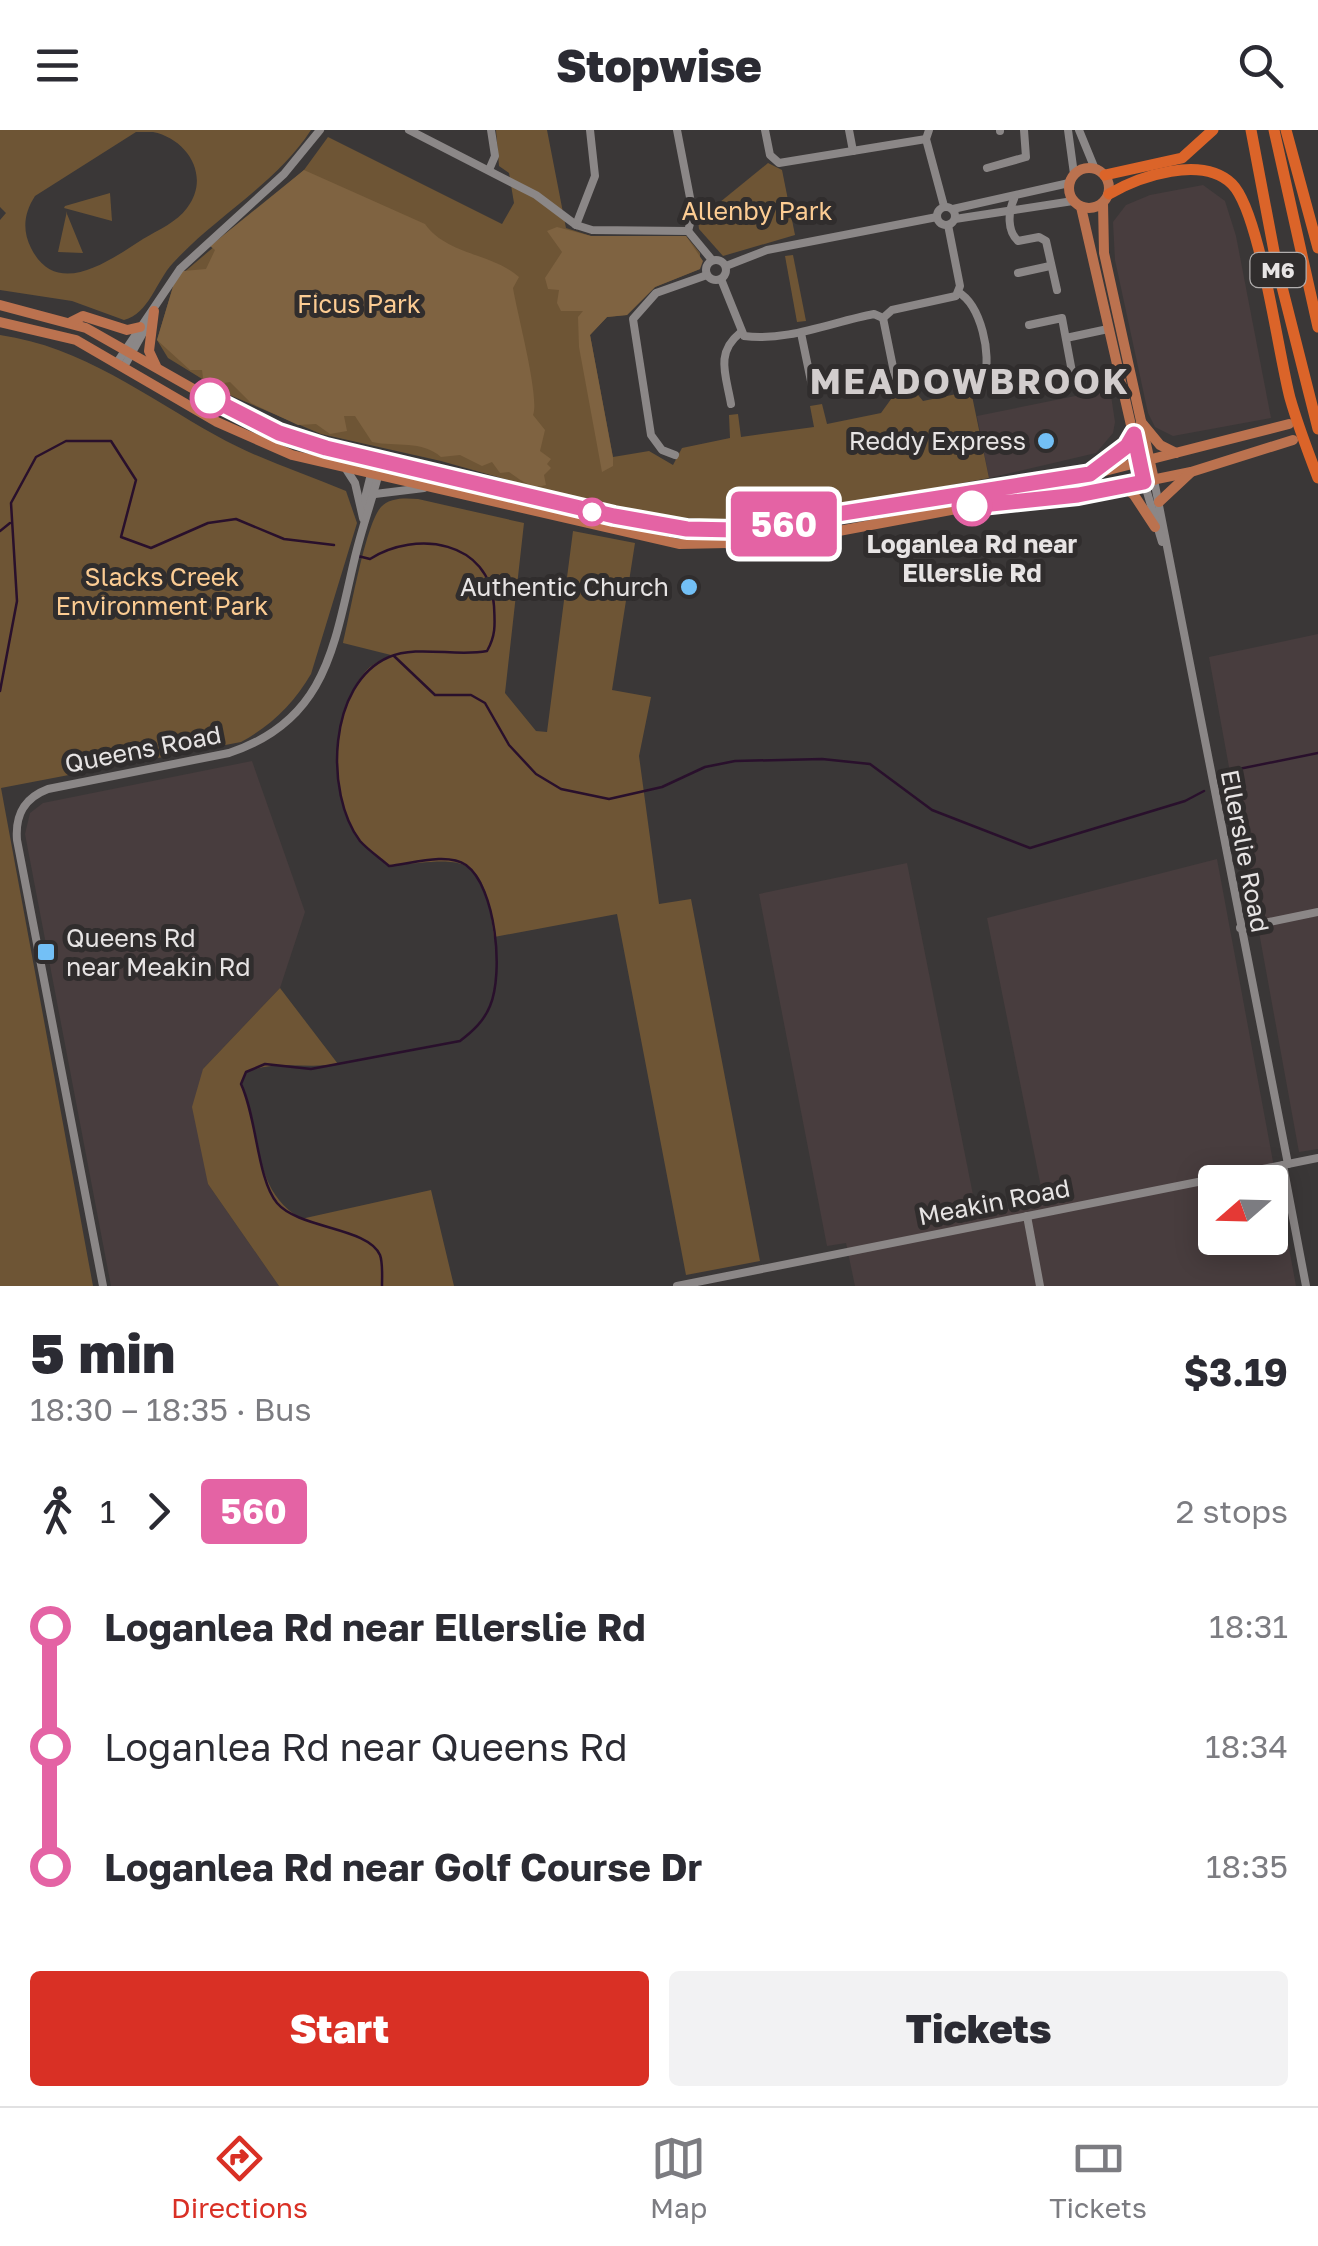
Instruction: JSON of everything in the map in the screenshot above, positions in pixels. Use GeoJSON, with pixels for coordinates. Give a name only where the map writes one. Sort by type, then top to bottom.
{"type":"FeatureCollection","features":[{"type":"Feature","properties":{"kind":"highway"},"geometry":{"type":"LineString","coordinates":[[1100,172],[1182,158],[1213,130]]}},
{"type":"Feature","properties":{"kind":"highway","name":"M6"},"geometry":{"type":"LineString","coordinates":[[1251,130],[1277,266],[1318,429]]}},
{"type":"Feature","properties":{"kind":"highway","name":"M6"},"geometry":{"type":"LineString","coordinates":[[1274,130],[1318,328]]}},
{"type":"Feature","properties":{"kind":"highway"},"geometry":{"type":"LineString","coordinates":[[1286,130],[1318,248]]}},
{"type":"Feature","properties":{"kind":"highway"},"geometry":{"type":"LineString","coordinates":[[1106,198],[1133,181],[1200,170],[1218,174],[1235,187],[1250,220],[1291,418],[1318,478]]}},
{"type":"Feature","properties":{"kind":"main road"},"geometry":{"type":"LineString","coordinates":[[1145,462],[1134,434],[1072,178],[1100,172],[1106,198],[1104,253],[1141,422],[1149,481]]}},
{"type":"Feature","properties":{"kind":"main road"},"geometry":{"type":"LineString","coordinates":[[1077,204],[1093,208],[1106,198]]}},
{"type":"Feature","properties":{"kind":"main road"},"geometry":{"type":"LineString","coordinates":[[0,305],[71,322],[279,433],[614,516],[712,530],[842,516],[1090,474],[1178,454],[1291,418]]}},
{"type":"Feature","properties":{"kind":"main road"},"geometry":{"type":"LineString","coordinates":[[152,314],[150,351],[156,366]]}},
{"type":"Feature","properties":{"kind":"main road"},"geometry":{"type":"LineString","coordinates":[[71,322],[84,316],[127,330],[140,327]]}},
{"type":"Feature","properties":{"kind":"main road"},"geometry":{"type":"LineString","coordinates":[[0,322],[57,333],[121,363],[248,437],[346,469],[645,539],[728,546],[780,542],[972,506],[1149,481],[1293,440]]}},
{"type":"Feature","properties":{"kind":"main road"},"geometry":{"type":"LineString","coordinates":[[1141,422],[1160,445],[1178,454]]}},
{"type":"Feature","properties":{"kind":"main road"},"geometry":{"type":"LineString","coordinates":[[1090,474],[1127,446],[1134,434]]}},
{"type":"Feature","properties":{"kind":"main road"},"geometry":{"type":"LineString","coordinates":[[1159,502],[1191,472]]}},
{"type":"Feature","properties":{"kind":"main road"},"geometry":{"type":"LineString","coordinates":[[1122,486],[1155,526]]}},
{"type":"Feature","properties":{"kind":"street"},"geometry":{"type":"LineString","coordinates":[[121,363],[180,268],[284,174],[317,133],[302,130]]}},
{"type":"Feature","properties":{"kind":"street"},"geometry":{"type":"LineString","coordinates":[[409,130],[536,195],[576,225],[592,230],[688,230]]}},
{"type":"Feature","properties":{"kind":"street"},"geometry":{"type":"LineString","coordinates":[[489,170],[495,156],[491,130]]}},
{"type":"Feature","properties":{"kind":"street"},"geometry":{"type":"LineString","coordinates":[[576,225],[595,176],[590,130]]}},
{"type":"Feature","properties":{"kind":"street"},"geometry":{"type":"LineString","coordinates":[[677,130],[693,213],[688,230]]}},
{"type":"Feature","properties":{"kind":"street"},"geometry":{"type":"LineString","coordinates":[[765,130],[770,156],[779,163],[928,134],[950,215],[958,292],[975,308],[988,368],[984,379]]}},
{"type":"Feature","properties":{"kind":"street"},"geometry":{"type":"LineString","coordinates":[[849,130],[853,150]]}},
{"type":"Feature","properties":{"kind":"street"},"geometry":{"type":"LineString","coordinates":[[987,168],[1026,157],[1024,130]]}},
{"type":"Feature","properties":{"kind":"street"},"geometry":{"type":"LineString","coordinates":[[950,215],[1072,178],[1068,130]]}},
{"type":"Feature","properties":{"kind":"street"},"geometry":{"type":"LineString","coordinates":[[1079,130],[1100,172]]}},
{"type":"Feature","properties":{"kind":"street"},"geometry":{"type":"LineString","coordinates":[[1014,198],[1009,208],[1015,239],[1043,238],[1057,290]]}},
{"type":"Feature","properties":{"kind":"street"},"geometry":{"type":"LineString","coordinates":[[688,230],[712,260],[726,266],[766,250],[937,217],[1077,204]]}},
{"type":"Feature","properties":{"kind":"street"},"geometry":{"type":"LineString","coordinates":[[707,275],[712,260]]}},
{"type":"Feature","properties":{"kind":"street"},"geometry":{"type":"LineString","coordinates":[[726,266],[722,279],[740,333]]}},
{"type":"Feature","properties":{"kind":"street"},"geometry":{"type":"LineString","coordinates":[[1018,273],[1050,266]]}},
{"type":"Feature","properties":{"kind":"street"},"geometry":{"type":"LineString","coordinates":[[675,456],[662,450],[651,434],[633,320],[656,293],[707,275],[722,279]]}},
{"type":"Feature","properties":{"kind":"street"},"geometry":{"type":"LineString","coordinates":[[883,318],[892,310],[950,299],[958,292]]}},
{"type":"Feature","properties":{"kind":"street"},"geometry":{"type":"LineString","coordinates":[[129,351],[140,327],[152,314]]}},
{"type":"Feature","properties":{"kind":"street"},"geometry":{"type":"LineString","coordinates":[[740,333],[751,337],[802,333],[811,326],[874,314],[883,318]]}},
{"type":"Feature","properties":{"kind":"street"},"geometry":{"type":"LineString","coordinates":[[883,318],[895,377]]}},
{"type":"Feature","properties":{"kind":"street"},"geometry":{"type":"LineString","coordinates":[[1029,325],[1062,318],[1076,388]]}},
{"type":"Feature","properties":{"kind":"street"},"geometry":{"type":"LineString","coordinates":[[1066,338],[1108,329]]}},
{"type":"Feature","properties":{"kind":"street"},"geometry":{"type":"LineString","coordinates":[[731,404],[722,358],[728,342],[740,333]]}},
{"type":"Feature","properties":{"kind":"street"},"geometry":{"type":"LineString","coordinates":[[802,333],[812,391]]}},
{"type":"Feature","properties":{"kind":"street"},"geometry":{"type":"LineString","coordinates":[[1040,377],[1072,370]]}},
{"type":"Feature","properties":{"kind":"street","name":"Queens Road"},"geometry":{"type":"LineString","coordinates":[[103,1286],[17,840],[18,817],[29,800],[48,789],[253,746],[290,721],[306,703],[334,644],[378,459]]}},
{"type":"Feature","properties":{"kind":"street"},"geometry":{"type":"LineString","coordinates":[[346,469],[355,483],[364,523]]}},
{"type":"Feature","properties":{"kind":"street","name":"Queens Road"},"geometry":{"type":"LineString","coordinates":[[368,509],[375,494],[375,474]]}},
{"type":"Feature","properties":{"kind":"street","name":"Ellerslie Road"},"geometry":{"type":"LineString","coordinates":[[1149,481],[1159,502],[1164,546],[1286,1164],[1306,1286]]}},
{"type":"Feature","properties":{"kind":"street","name":"Ellerslie Road"},"geometry":{"type":"LineString","coordinates":[[1149,481],[1155,526],[1164,546]]}},
{"type":"Feature","properties":{"kind":"street"},"geometry":{"type":"LineString","coordinates":[[375,494],[434,488]]}},
{"type":"Feature","properties":{"kind":"street"},"geometry":{"type":"LineString","coordinates":[[1240,928],[1318,912]]}},
{"type":"Feature","properties":{"kind":"street","name":"Meakin Road"},"geometry":{"type":"LineString","coordinates":[[677,1286],[1318,1158]]}},
{"type":"Feature","properties":{"kind":"street"},"geometry":{"type":"LineString","coordinates":[[1027,1216],[1040,1286]]}},
{"type":"Feature","properties":{"kind":"shaded area"},"geometry":{"type":"Polygon","coordinates":[[[1203,185],[1225,201],[1236,236],[1271,418],[1173,436],[1155,427],[1148,413],[1115,260],[1113,222],[1126,205],[1150,195],[1203,185]]]}},
{"type":"Feature","properties":{"kind":"shaded area"},"geometry":{"type":"Polygon","coordinates":[[[1110,389],[1113,433],[1096,453],[989,478],[977,416],[1110,389]]]}},
{"type":"Feature","properties":{"kind":"shaded area"},"geometry":{"type":"Polygon","coordinates":[[[1318,634],[1318,1149],[1299,1152],[1209,657],[1318,634]]]}},
{"type":"Feature","properties":{"kind":"shaded area"},"geometry":{"type":"Polygon","coordinates":[[[252,761],[305,912],[280,988],[203,1069],[208,1184],[279,1286],[111,1286],[25,834],[30,813],[43,803],[252,761]]]}},
{"type":"Feature","properties":{"kind":"shaded area"},"geometry":{"type":"Polygon","coordinates":[[[1217,859],[1274,1165],[1198,1165],[1198,1255],[1288,1255],[1288,1243],[1296,1286],[855,1286],[846,1243],[827,1246],[759,894],[907,863],[977,1215],[1044,1202],[987,918],[1217,859]]]}},
{"type":"Feature","properties":{"kind":"green space"},"geometry":{"type":"Polygon","coordinates":[[[0,130],[311,130],[281,167],[173,263],[140,311],[124,320],[72,301],[0,290],[0,220],[6,213],[0,207],[0,130]],[[136,132],[35,196],[25,228],[31,248],[42,263],[69,274],[84,271],[115,257],[183,213],[194,196],[196,172],[185,151],[165,136],[136,132]]]}},
{"type":"Feature","properties":{"kind":"green space","name":"Ficus Park"},"geometry":{"type":"Polygon","coordinates":[[[496,130],[547,130],[566,228],[591,236],[686,236],[700,253],[700,269],[655,287],[627,315],[607,317],[590,335],[613,457],[649,451],[673,465],[682,448],[730,438],[729,415],[738,414],[741,437],[814,427],[810,406],[822,404],[827,424],[881,413],[894,395],[892,387],[909,384],[923,401],[971,391],[989,478],[774,518],[725,521],[610,509],[441,461],[321,434],[225,393],[168,358],[157,340],[175,280],[304,170],[328,137],[502,224],[514,203],[509,173],[499,166],[496,130]]]}},
{"type":"Feature","properties":{"kind":"green space","name":"Allenby Park"},"geometry":{"type":"Polygon","coordinates":[[[768,163],[782,170],[795,235],[723,256],[699,229],[698,220],[768,163]]]}},
{"type":"Feature","properties":{"kind":"green space","name":"Ficus Park"},"geometry":{"type":"Polygon","coordinates":[[[304,170],[425,224],[445,242],[519,277],[513,288],[531,374],[533,415],[545,430],[540,451],[551,459],[547,464],[551,468],[544,475],[546,485],[531,485],[509,472],[500,473],[492,462],[482,466],[460,455],[441,457],[417,446],[372,442],[355,416],[344,416],[347,431],[330,434],[316,424],[298,425],[251,403],[230,382],[213,385],[203,378],[202,370],[190,370],[157,340],[175,280],[183,271],[206,269],[215,250],[210,246],[304,170]]]}},
{"type":"Feature","properties":{"kind":"green space"},"geometry":{"type":"Polygon","coordinates":[[[110,193],[112,221],[64,208],[65,206],[110,193]]]}},
{"type":"Feature","properties":{"kind":"green space"},"geometry":{"type":"Polygon","coordinates":[[[67,214],[83,253],[58,252],[67,214]]]}},
{"type":"Feature","properties":{"kind":"green space"},"geometry":{"type":"Polygon","coordinates":[[[557,227],[591,236],[686,236],[703,261],[700,269],[655,287],[627,315],[607,317],[590,335],[613,458],[613,466],[602,472],[579,347],[578,317],[583,311],[561,311],[557,303],[559,290],[548,289],[545,278],[562,252],[547,231],[557,227]]]}},
{"type":"Feature","properties":{"kind":"green space"},"geometry":{"type":"Polygon","coordinates":[[[793,255],[806,321],[797,322],[785,256],[793,255]]]}},
{"type":"Feature","properties":{"kind":"green space","name":"Slacks Creek Environment Park"},"geometry":{"type":"Polygon","coordinates":[[[0,335],[59,350],[86,362],[233,444],[346,491],[357,523],[311,674],[289,704],[262,729],[241,742],[1,788],[93,1286],[0,1286],[0,335]]]}},
{"type":"Feature","properties":{"kind":"green space"},"geometry":{"type":"Polygon","coordinates":[[[418,499],[524,523],[505,693],[536,731],[547,732],[573,531],[635,543],[612,690],[651,697],[639,756],[659,904],[691,899],[760,1261],[686,1275],[617,914],[494,937],[484,888],[466,866],[436,862],[389,866],[363,844],[350,822],[338,779],[337,755],[345,710],[365,672],[391,655],[343,643],[375,517],[389,501],[418,499]]]}},
{"type":"Feature","properties":{"kind":"green space"},"geometry":{"type":"Polygon","coordinates":[[[280,988],[338,1064],[268,1066],[246,1072],[241,1085],[273,1192],[301,1219],[431,1190],[454,1286],[279,1286],[208,1184],[192,1107],[203,1069],[280,988]]]}},
{"type":"Feature","properties":{"kind":"waterway"},"geometry":{"type":"LineString","coordinates":[[0,691],[17,601],[11,503],[36,457],[66,441],[111,441],[136,480],[121,537],[151,548],[208,523],[236,519],[284,539],[334,545]]}},
{"type":"Feature","properties":{"kind":"waterway"},"geometry":{"type":"LineString","coordinates":[[0,531],[10,523]]}},
{"type":"Feature","properties":{"kind":"waterway"},"geometry":{"type":"LineString","coordinates":[[358,556],[370,559],[388,550],[428,544],[465,554],[489,584],[495,618],[487,651],[400,654],[369,670],[354,690],[344,714],[337,769],[348,820],[360,841],[389,866],[449,859],[466,865],[476,876],[490,911],[496,953],[494,991],[488,1011],[460,1041],[311,1069],[265,1064],[246,1072],[241,1084],[265,1179],[277,1203],[287,1212],[373,1246],[381,1258],[382,1286]]}},
{"type":"Feature","properties":{"kind":"waterway"},"geometry":{"type":"LineString","coordinates":[[394,656],[435,695],[471,695],[485,703],[509,745],[536,774],[561,789],[609,799],[662,787],[705,767],[735,761],[822,759],[870,764],[932,810],[1030,848],[1185,801],[1204,791]]}},
{"type":"Feature","properties":{"kind":"waterway"},"geometry":{"type":"LineString","coordinates":[[1224,772],[1318,753]]}},
{"type":"Feature","properties":{"kind":"bus line","name":"560"},"geometry":{"type":"LineString","coordinates":[[210,398],[251,421],[326,448],[585,510],[712,530],[864,513],[1090,474],[1127,446],[1134,434],[1144,482],[1078,495],[972,506]]}},
{"type":"Feature","properties":{"kind":"place","name":"Reddy Express"},"geometry":{"type":"Point","coordinates":[1046,441]}},
{"type":"Feature","properties":{"kind":"place","name":"Loganlea Rd near Ellerslie Rd"},"geometry":{"type":"Point","coordinates":[972,506]}},
{"type":"Feature","properties":{"kind":"place","name":"Authentic Church"},"geometry":{"type":"Point","coordinates":[689,587]}},
{"type":"Feature","properties":{"kind":"place","name":"Queens Rd near Meakin Rd"},"geometry":{"type":"Point","coordinates":[46,952]}},
{"type":"Feature","properties":{"kind":"district","name":"MEADOWBROOK"},"geometry":{"type":"Point","coordinates":[970,382]}}]}
